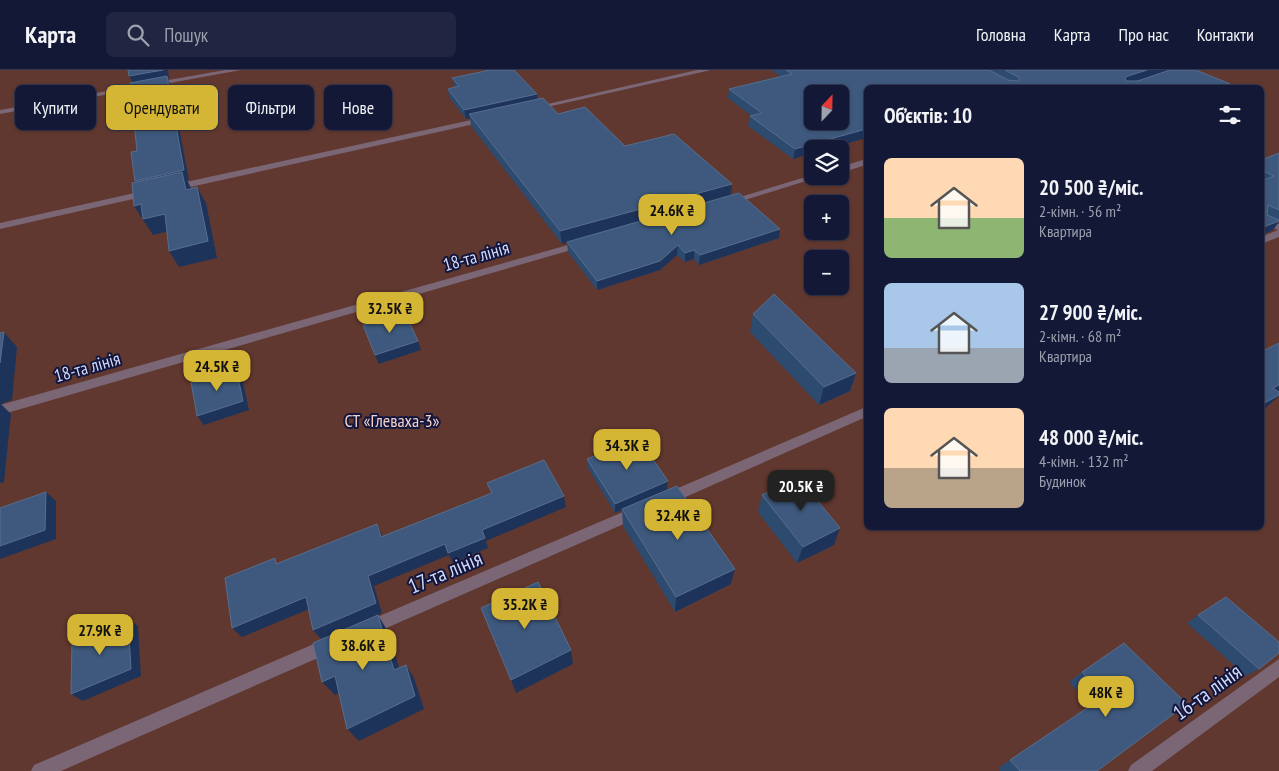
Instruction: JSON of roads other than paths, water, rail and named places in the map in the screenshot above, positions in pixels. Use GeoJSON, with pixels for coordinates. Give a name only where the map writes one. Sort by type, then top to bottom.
{"type":"FeatureCollection","features":[{"type":"Feature","properties":{"kind":"lane"},"geometry":{"type":"LineString","coordinates":[[0,112],[237,70]]}},
{"type":"Feature","properties":{"kind":"lane"},"geometry":{"type":"LineString","coordinates":[[523,110],[707,70]]}},
{"type":"Feature","properties":{"kind":"lane"},"geometry":{"type":"LineString","coordinates":[[165,190],[494,117]]}},
{"type":"Feature","properties":{"kind":"lane"},"geometry":{"type":"LineString","coordinates":[[849,167],[864,163]]}},
{"type":"Feature","properties":{"kind":"lane"},"geometry":{"type":"LineString","coordinates":[[723,203],[804,180]]}},
{"type":"Feature","properties":{"kind":"lane"},"geometry":{"type":"LineString","coordinates":[[0,226],[155,192]]}},
{"type":"Feature","properties":{"kind":"lane"},"geometry":{"type":"LineString","coordinates":[[1264,220],[1279,228]]}},
{"type":"Feature","properties":{"kind":"lane"},"geometry":{"type":"LineString","coordinates":[[1264,240],[1279,233]]}},
{"type":"Feature","properties":{"kind":"lane","name":"18-та лінія"},"geometry":{"type":"LineString","coordinates":[[0,410],[590,242]]}},
{"type":"Feature","properties":{"kind":"lane","name":"17-та лінія"},"geometry":{"type":"LineString","coordinates":[[358,633],[864,413]]}},
{"type":"Feature","properties":{"kind":"lane"},"geometry":{"type":"LineString","coordinates":[[40,771],[339,641]]}},
{"type":"Feature","properties":{"kind":"lane","name":"16-та лінія"},"geometry":{"type":"LineString","coordinates":[[1137,771],[1279,667]]}},
{"type":"Feature","properties":{"kind":"park label","name":"СТ «Глеваха-3»"},"geometry":{"type":"Point","coordinates":[392,420]}}]}
